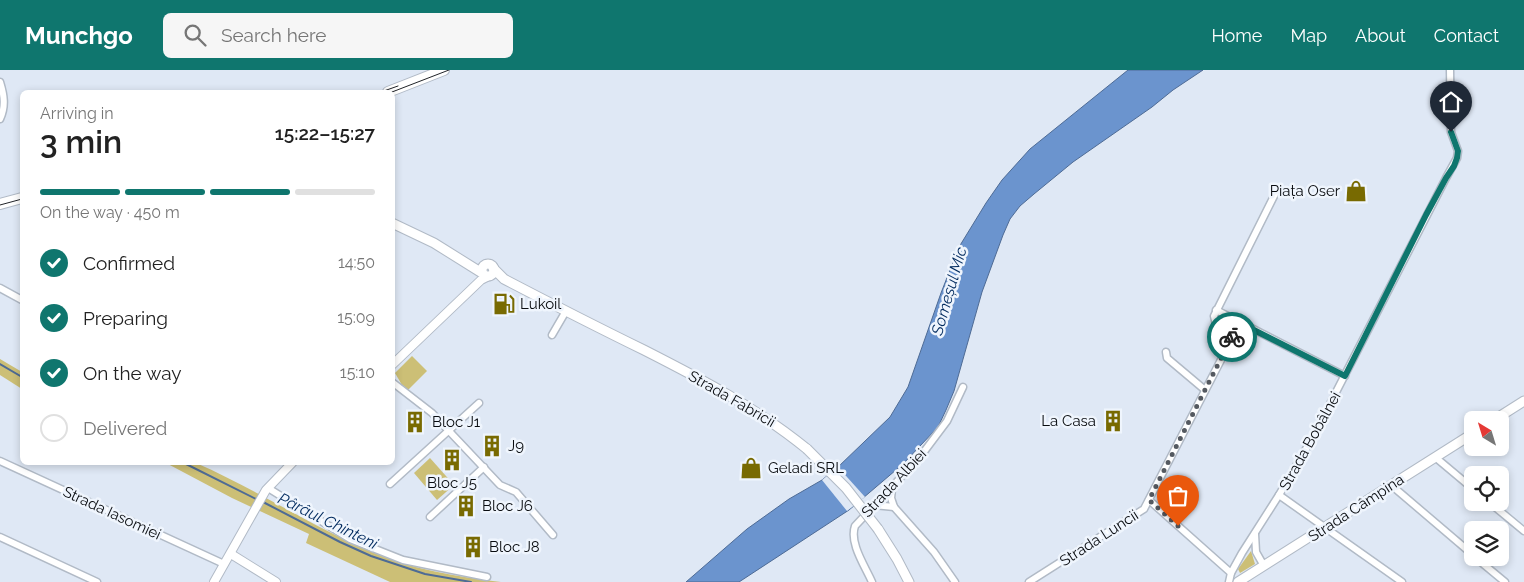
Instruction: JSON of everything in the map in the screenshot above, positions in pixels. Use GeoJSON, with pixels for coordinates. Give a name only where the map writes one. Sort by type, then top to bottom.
{"type":"FeatureCollection","features":[{"type":"Feature","properties":{"kind":"main road"},"geometry":{"type":"LineString","coordinates":[[393,90],[444,70]]}},
{"type":"Feature","properties":{"kind":"main road"},"geometry":{"type":"LineString","coordinates":[[0,204],[20,199]]}},
{"type":"Feature","properties":{"kind":"main road","name":"Strada Fabricii"},"geometry":{"type":"LineString","coordinates":[[395,224],[486,273],[502,278],[689,373],[735,398],[783,429],[828,469],[863,508],[878,529],[909,582]]}},
{"type":"Feature","properties":{"kind":"main road"},"geometry":{"type":"LineString","coordinates":[[1508,411],[1524,401]]}},
{"type":"Feature","properties":{"kind":"main road","name":"Strada Câmpina"},"geometry":{"type":"LineString","coordinates":[[1240,581],[1464,439]]}},
{"type":"Feature","properties":{"kind":"street","name":"Strada Bobâlnei"},"geometry":{"type":"LineString","coordinates":[[1228,582],[1248,543],[1279,495],[1345,376],[1426,215],[1457,158],[1458,151],[1451,132],[1450,70]]}},
{"type":"Feature","properties":{"kind":"street"},"geometry":{"type":"LineString","coordinates":[[0,82],[4,95],[0,119]]}},
{"type":"Feature","properties":{"kind":"street"},"geometry":{"type":"LineString","coordinates":[[1223,356],[1214,321],[1216,310],[1254,240],[1277,190]]}},
{"type":"Feature","properties":{"kind":"street"},"geometry":{"type":"LineString","coordinates":[[395,362],[486,273]]}},
{"type":"Feature","properties":{"kind":"street"},"geometry":{"type":"LineString","coordinates":[[0,288],[20,299]]}},
{"type":"Feature","properties":{"kind":"street"},"geometry":{"type":"LineString","coordinates":[[1216,310],[1345,376]]}},
{"type":"Feature","properties":{"kind":"street"},"geometry":{"type":"LineString","coordinates":[[552,335],[566,311]]}},
{"type":"Feature","properties":{"kind":"street","name":"Strada Luncii"},"geometry":{"type":"LineString","coordinates":[[1029,582],[1140,512],[1149,500],[1223,356],[1238,322]]}},
{"type":"Feature","properties":{"kind":"street"},"geometry":{"type":"LineString","coordinates":[[1166,352],[1167,358],[1205,390]]}},
{"type":"Feature","properties":{"kind":"street"},"geometry":{"type":"LineString","coordinates":[[395,384],[432,413],[500,485],[516,492],[553,535]]}},
{"type":"Feature","properties":{"kind":"street","name":"Strada Albiei"},"geometry":{"type":"LineString","coordinates":[[872,582],[855,544],[853,536],[855,526],[913,466],[940,431],[964,387]]}},
{"type":"Feature","properties":{"kind":"street"},"geometry":{"type":"LineString","coordinates":[[390,484],[479,403]]}},
{"type":"Feature","properties":{"kind":"street"},"geometry":{"type":"LineString","coordinates":[[1435,457],[1464,481]]}},
{"type":"Feature","properties":{"kind":"street","name":"Strada Iasomiei"},"geometry":{"type":"LineString","coordinates":[[0,461],[224,564]]}},
{"type":"Feature","properties":{"kind":"street"},"geometry":{"type":"LineString","coordinates":[[214,582],[266,491],[290,465]]}},
{"type":"Feature","properties":{"kind":"street"},"geometry":{"type":"LineString","coordinates":[[430,517],[484,467]]}},
{"type":"Feature","properties":{"kind":"street"},"geometry":{"type":"LineString","coordinates":[[1390,485],[1464,547]]}},
{"type":"Feature","properties":{"kind":"street"},"geometry":{"type":"LineString","coordinates":[[892,489],[891,498],[894,507],[934,552],[955,582]]}},
{"type":"Feature","properties":{"kind":"street"},"geometry":{"type":"LineString","coordinates":[[266,491],[350,539],[403,560],[487,577]]}},
{"type":"Feature","properties":{"kind":"street"},"geometry":{"type":"LineString","coordinates":[[1279,495],[1402,582]]}},
{"type":"Feature","properties":{"kind":"street"},"geometry":{"type":"LineString","coordinates":[[1149,500],[1231,573]]}},
{"type":"Feature","properties":{"kind":"street"},"geometry":{"type":"LineString","coordinates":[[874,505],[894,507]]}},
{"type":"Feature","properties":{"kind":"street"},"geometry":{"type":"LineString","coordinates":[[1501,511],[1524,531]]}},
{"type":"Feature","properties":{"kind":"street"},"geometry":{"type":"LineString","coordinates":[[1255,534],[1256,552],[1264,566]]}},
{"type":"Feature","properties":{"kind":"street"},"geometry":{"type":"LineString","coordinates":[[0,537],[97,582]]}},
{"type":"Feature","properties":{"kind":"street"},"geometry":{"type":"LineString","coordinates":[[231,554],[276,582]]}},
{"type":"Feature","properties":{"kind":"street"},"geometry":{"type":"LineString","coordinates":[[1486,566],[1505,582]]}},
{"type":"Feature","properties":{"kind":"shaded area"},"geometry":{"type":"Polygon","coordinates":[[[1217,315],[1236,323],[1223,350],[1217,315]]]}},
{"type":"Feature","properties":{"kind":"shaded area"},"geometry":{"type":"Polygon","coordinates":[[[412,356],[427,371],[406,392],[395,373],[412,356]]]}},
{"type":"Feature","properties":{"kind":"shaded area"},"geometry":{"type":"Polygon","coordinates":[[[0,359],[20,371],[20,388],[0,375],[0,359]]]}},
{"type":"Feature","properties":{"kind":"shaded area"},"geometry":{"type":"Polygon","coordinates":[[[430,458],[454,485],[437,500],[414,473],[430,458]]]}},
{"type":"Feature","properties":{"kind":"shaded area"},"geometry":{"type":"Polygon","coordinates":[[[170,465],[200,465],[349,542],[387,558],[435,572],[501,582],[390,582],[306,543],[309,534],[232,498],[170,465]]]}},
{"type":"Feature","properties":{"kind":"shaded area"},"geometry":{"type":"Polygon","coordinates":[[[1251,551],[1255,564],[1240,573],[1238,569],[1251,551]]]}},
{"type":"Feature","properties":{"kind":"water","name":"Someșul Mic"},"geometry":{"type":"Polygon","coordinates":[[[1128,70],[1203,70],[1073,162],[1020,206],[1010,219],[982,292],[954,391],[938,427],[903,464],[849,510],[739,582],[686,582],[747,529],[789,499],[822,480],[890,417],[908,387],[959,247],[986,203],[1002,180],[1030,149],[1128,70]]]}},
{"type":"Feature","properties":{"kind":"pier"},"geometry":{"type":"Polygon","coordinates":[[[838,467],[865,497],[847,511],[822,480],[838,467]]]}},
{"type":"Feature","properties":{"kind":"waterway","name":"Pârâul Chinteni"},"geometry":{"type":"LineString","coordinates":[[0,364],[20,376]]}},
{"type":"Feature","properties":{"kind":"waterway","name":"Pârâul Chinteni"},"geometry":{"type":"LineString","coordinates":[[188,465],[258,500]]}},
{"type":"Feature","properties":{"kind":"waterway","name":"Pârâul Chinteni"},"geometry":{"type":"LineString","coordinates":[[263,502],[371,556],[425,574],[471,582]]}},
{"type":"Feature","properties":{"kind":"tram line"},"geometry":{"type":"LineString","coordinates":[[395,91],[449,70]]}},
{"type":"Feature","properties":{"kind":"tram line"},"geometry":{"type":"LineString","coordinates":[[387,90],[398,86]]}},
{"type":"Feature","properties":{"kind":"tram line"},"geometry":{"type":"LineString","coordinates":[[0,205],[20,200]]}},
{"type":"Feature","properties":{"kind":"way so far"},"geometry":{"type":"LineString","coordinates":[[1178,526],[1149,500],[1232,337]]}},
{"type":"Feature","properties":{"kind":"place","name":"Piața Oser"},"geometry":{"type":"Point","coordinates":[1356,191]}},
{"type":"Feature","properties":{"kind":"place","name":"Lukoil"},"geometry":{"type":"Point","coordinates":[504,304]}},
{"type":"Feature","properties":{"kind":"place","name":"La Casa"},"geometry":{"type":"Point","coordinates":[1113,421]}},
{"type":"Feature","properties":{"kind":"place","name":"Bloc J1"},"geometry":{"type":"Point","coordinates":[415,422]}},
{"type":"Feature","properties":{"kind":"place","name":"J9"},"geometry":{"type":"Point","coordinates":[492,446]}},
{"type":"Feature","properties":{"kind":"place","name":"Bloc J5"},"geometry":{"type":"Point","coordinates":[452,460]}},
{"type":"Feature","properties":{"kind":"place","name":"Geladi SRL"},"geometry":{"type":"Point","coordinates":[751,468]}},
{"type":"Feature","properties":{"kind":"place","name":"Bloc J6"},"geometry":{"type":"Point","coordinates":[466,506]}},
{"type":"Feature","properties":{"kind":"place","name":"Bloc J8"},"geometry":{"type":"Point","coordinates":[473,547]}},
{"type":"Feature","properties":{"kind":"route"},"geometry":{"type":"LineString","coordinates":[[1232,337],[1238,322],[1345,376],[1426,215],[1454,166],[1458,151],[1451,132]]}}]}
